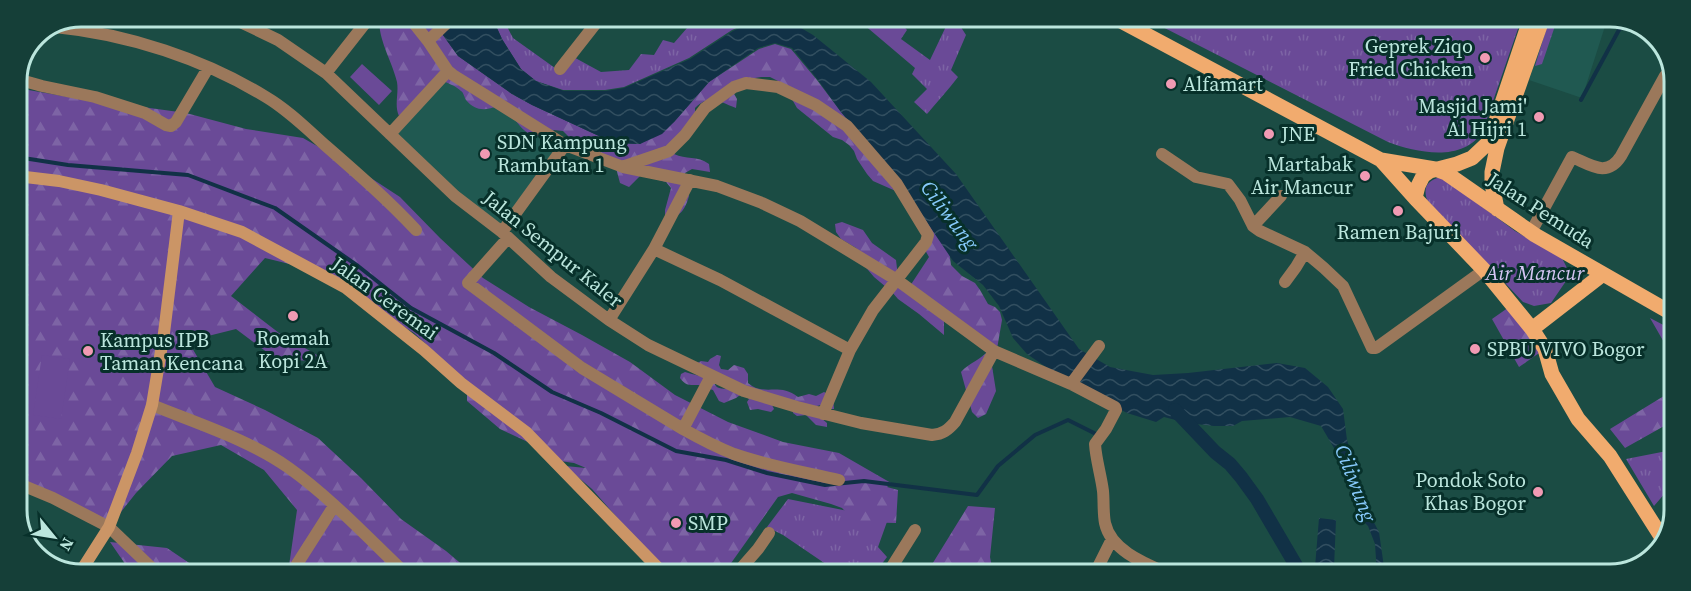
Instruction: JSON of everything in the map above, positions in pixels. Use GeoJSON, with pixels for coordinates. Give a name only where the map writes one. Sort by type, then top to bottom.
{"type":"FeatureCollection","features":[{"type":"Feature","properties":{"kind":"main road"},"geometry":{"type":"LineString","coordinates":[[1132,27],[1381,160],[1484,270],[1532,329],[1545,349],[1552,374],[1578,419],[1610,456],[1659,533]]}},
{"type":"Feature","properties":{"kind":"main road"},"geometry":{"type":"LineString","coordinates":[[1415,198],[1423,176],[1435,169],[1472,158],[1489,142],[1528,27]]}},
{"type":"Feature","properties":{"kind":"main road"},"geometry":{"type":"LineString","coordinates":[[1497,209],[1491,172],[1497,148],[1540,27]]}},
{"type":"Feature","properties":{"kind":"main road","name":"Jalan Pemuda"},"geometry":{"type":"LineString","coordinates":[[1381,160],[1435,169],[1451,176],[1531,232],[1664,309]]}},
{"type":"Feature","properties":{"kind":"main road"},"geometry":{"type":"LineString","coordinates":[[1532,329],[1604,273]]}},
{"type":"Feature","properties":{"kind":"street","name":"Jalan Sempur Kaler"},"geometry":{"type":"LineString","coordinates":[[258,27],[326,73],[455,196],[505,235],[551,278],[648,345],[744,391],[861,423],[932,435],[939,434],[948,430],[955,422],[994,351]]}},
{"type":"Feature","properties":{"kind":"street"},"geometry":{"type":"LineString","coordinates":[[326,73],[362,27]]}},
{"type":"Feature","properties":{"kind":"street"},"geometry":{"type":"LineString","coordinates":[[420,27],[432,37],[448,71],[565,146],[623,167],[717,186],[771,207],[800,221],[897,280],[994,351],[1071,383],[1116,408],[1106,429],[1095,444],[1103,489],[1105,521],[1112,539],[1141,564]]}},
{"type":"Feature","properties":{"kind":"street"},"geometry":{"type":"LineString","coordinates":[[432,37],[442,27]]}},
{"type":"Feature","properties":{"kind":"street"},"geometry":{"type":"LineString","coordinates":[[560,69],[593,27]]}},
{"type":"Feature","properties":{"kind":"street"},"geometry":{"type":"LineString","coordinates":[[68,29],[116,35],[161,49],[208,68],[267,97],[292,116],[388,201],[416,230]]}},
{"type":"Feature","properties":{"kind":"street"},"geometry":{"type":"LineString","coordinates":[[27,82],[95,97],[145,113],[171,126],[176,122],[208,68]]}},
{"type":"Feature","properties":{"kind":"street"},"geometry":{"type":"LineString","coordinates":[[390,134],[448,71]]}},
{"type":"Feature","properties":{"kind":"street"},"geometry":{"type":"LineString","coordinates":[[1531,232],[1572,157],[1602,169],[1610,168],[1617,162],[1664,78]]}},
{"type":"Feature","properties":{"kind":"street"},"geometry":{"type":"LineString","coordinates":[[623,167],[669,151],[685,135],[705,108],[734,87],[746,83],[778,87],[816,105],[847,126],[897,184],[925,229],[928,235],[926,242],[873,310],[850,350],[823,414]]}},
{"type":"Feature","properties":{"kind":"street"},"geometry":{"type":"LineString","coordinates":[[565,146],[505,235],[468,283],[582,368],[683,429],[734,454],[839,480]]}},
{"type":"Feature","properties":{"kind":"street"},"geometry":{"type":"LineString","coordinates":[[1162,154],[1196,177],[1228,184],[1253,226],[1305,252],[1343,286],[1370,346],[1376,348],[1484,270]]}},
{"type":"Feature","properties":{"kind":"street","name":"Jalan Ceremai"},"geometry":{"type":"LineString","coordinates":[[27,177],[101,190],[179,211],[242,232],[346,288],[424,350],[461,383],[526,432],[653,564]]}},
{"type":"Feature","properties":{"kind":"street"},"geometry":{"type":"LineString","coordinates":[[609,320],[654,249],[690,180]]}},
{"type":"Feature","properties":{"kind":"street"},"geometry":{"type":"LineString","coordinates":[[1253,226],[1281,196]]}},
{"type":"Feature","properties":{"kind":"street"},"geometry":{"type":"LineString","coordinates":[[85,564],[109,526],[137,453],[152,405],[165,333],[179,211]]}},
{"type":"Feature","properties":{"kind":"street"},"geometry":{"type":"LineString","coordinates":[[654,249],[720,280],[850,350]]}},
{"type":"Feature","properties":{"kind":"street"},"geometry":{"type":"LineString","coordinates":[[1285,282],[1305,252]]}},
{"type":"Feature","properties":{"kind":"street"},"geometry":{"type":"LineString","coordinates":[[1071,383],[1099,346]]}},
{"type":"Feature","properties":{"kind":"street"},"geometry":{"type":"LineString","coordinates":[[683,429],[711,376]]}},
{"type":"Feature","properties":{"kind":"street"},"geometry":{"type":"LineString","coordinates":[[152,405],[251,446],[288,467],[334,506],[394,564]]}},
{"type":"Feature","properties":{"kind":"street"},"geometry":{"type":"LineString","coordinates":[[27,487],[109,526],[148,564]]}},
{"type":"Feature","properties":{"kind":"street"},"geometry":{"type":"LineString","coordinates":[[297,564],[334,506]]}},
{"type":"Feature","properties":{"kind":"street"},"geometry":{"type":"LineString","coordinates":[[894,564],[915,530]]}},
{"type":"Feature","properties":{"kind":"street"},"geometry":{"type":"LineString","coordinates":[[745,564],[769,533]]}},
{"type":"Feature","properties":{"kind":"street"},"geometry":{"type":"LineString","coordinates":[[1100,564],[1112,539]]}},
{"type":"Feature","properties":{"kind":"shaded area"},"geometry":{"type":"Polygon","coordinates":[[[1547,27],[1605,27],[1582,98],[1529,80],[1547,27]]]}},
{"type":"Feature","properties":{"kind":"shaded area","name":"SDN Kampung Rambutan 1"},"geometry":{"type":"Polygon","coordinates":[[[448,71],[565,145],[502,232],[390,134],[448,71]]]}},
{"type":"Feature","properties":{"kind":"green space"},"geometry":{"type":"Polygon","coordinates":[[[379,27],[437,27],[458,56],[512,94],[614,143],[640,144],[674,122],[709,82],[759,49],[775,44],[791,49],[846,118],[853,122],[949,249],[951,265],[962,276],[975,283],[988,304],[1000,312],[1002,320],[992,366],[996,391],[986,414],[978,418],[972,412],[961,372],[990,349],[944,318],[944,335],[874,277],[863,264],[856,248],[841,239],[836,232],[835,224],[842,222],[863,230],[872,243],[896,260],[898,277],[908,289],[929,257],[922,235],[898,192],[873,181],[849,145],[833,137],[797,108],[778,81],[770,77],[743,80],[733,92],[737,99],[736,108],[711,100],[695,108],[695,116],[674,154],[705,161],[709,164],[710,172],[692,169],[685,173],[683,182],[689,196],[686,205],[675,217],[665,218],[671,188],[666,182],[641,175],[629,187],[620,183],[616,168],[572,145],[569,137],[563,131],[554,130],[541,136],[532,135],[524,130],[509,113],[498,106],[489,109],[477,108],[469,104],[459,89],[445,82],[439,80],[399,116],[397,82],[379,27]]]}},
{"type":"Feature","properties":{"kind":"green space"},"geometry":{"type":"Polygon","coordinates":[[[497,27],[507,27],[513,38],[555,68],[568,54],[601,72],[629,70],[641,54],[654,55],[663,40],[674,43],[688,27],[739,27],[689,58],[624,87],[605,90],[563,90],[536,81],[521,69],[497,27]]]}},
{"type":"Feature","properties":{"kind":"green space"},"geometry":{"type":"Polygon","coordinates":[[[867,27],[904,27],[907,30],[901,39],[930,60],[946,27],[961,27],[966,35],[951,70],[958,77],[927,114],[914,102],[927,89],[912,74],[915,68],[867,27]]]}},
{"type":"Feature","properties":{"kind":"green space"},"geometry":{"type":"Polygon","coordinates":[[[1163,27],[1519,27],[1483,130],[1475,140],[1465,147],[1440,152],[1426,152],[1388,142],[1163,27]]]}},
{"type":"Feature","properties":{"kind":"green space"},"geometry":{"type":"Polygon","coordinates":[[[1547,27],[1555,27],[1542,64],[1535,66],[1547,27]]]}},
{"type":"Feature","properties":{"kind":"green space"},"geometry":{"type":"Polygon","coordinates":[[[362,64],[392,91],[379,105],[350,77],[362,64]]]}},
{"type":"Feature","properties":{"kind":"green space"},"geometry":{"type":"Polygon","coordinates":[[[27,90],[186,113],[246,129],[303,138],[400,197],[483,278],[529,307],[630,362],[675,395],[728,422],[783,442],[839,453],[891,483],[887,487],[898,490],[896,523],[855,522],[842,508],[792,493],[778,497],[730,564],[658,564],[592,489],[565,466],[586,468],[560,461],[500,429],[467,401],[467,382],[414,333],[318,271],[265,258],[231,296],[279,333],[329,362],[276,359],[236,329],[188,341],[215,387],[318,438],[401,519],[461,564],[289,564],[297,510],[264,470],[221,445],[172,456],[136,493],[109,527],[27,488],[27,90]]]}},
{"type":"Feature","properties":{"kind":"green space","name":"Air Mancur"},"geometry":{"type":"Polygon","coordinates":[[[1440,177],[1515,231],[1562,258],[1567,268],[1566,281],[1551,303],[1534,306],[1523,302],[1427,200],[1427,185],[1440,177]]]}},
{"type":"Feature","properties":{"kind":"green space"},"geometry":{"type":"Polygon","coordinates":[[[1512,305],[1545,349],[1519,367],[1492,319],[1512,305]]]}},
{"type":"Feature","properties":{"kind":"green space"},"geometry":{"type":"Polygon","coordinates":[[[1650,318],[1664,325],[1664,342],[1650,318]]]}},
{"type":"Feature","properties":{"kind":"green space"},"geometry":{"type":"Polygon","coordinates":[[[42,355],[70,359],[61,419],[33,415],[42,355]]]}},
{"type":"Feature","properties":{"kind":"green space"},"geometry":{"type":"Polygon","coordinates":[[[717,355],[721,356],[719,365],[721,369],[728,370],[734,365],[744,368],[748,374],[748,383],[754,387],[784,390],[798,397],[826,393],[832,399],[834,409],[817,406],[827,427],[816,425],[806,415],[797,416],[793,413],[792,405],[772,405],[774,409],[771,412],[750,410],[747,402],[749,399],[743,393],[724,403],[719,401],[713,390],[700,385],[688,385],[680,378],[685,372],[713,380],[718,388],[727,389],[694,365],[701,361],[708,362],[717,355]]]}},
{"type":"Feature","properties":{"kind":"green space"},"geometry":{"type":"Polygon","coordinates":[[[1664,396],[1664,426],[1625,448],[1610,429],[1664,396]]]}},
{"type":"Feature","properties":{"kind":"green space"},"geometry":{"type":"Polygon","coordinates":[[[1664,452],[1664,494],[1654,506],[1626,459],[1664,452]]]}},
{"type":"Feature","properties":{"kind":"green space"},"geometry":{"type":"Polygon","coordinates":[[[788,499],[888,519],[878,547],[887,557],[882,564],[826,564],[767,527],[788,499]]]}},
{"type":"Feature","properties":{"kind":"green space"},"geometry":{"type":"Polygon","coordinates":[[[968,506],[995,508],[991,564],[932,564],[968,506]]]}},
{"type":"Feature","properties":{"kind":"green space"},"geometry":{"type":"Polygon","coordinates":[[[110,542],[167,548],[191,564],[125,564],[110,542]]]}},
{"type":"Feature","properties":{"kind":"water","name":"Ciliwung"},"geometry":{"type":"Polygon","coordinates":[[[437,27],[497,27],[521,69],[536,81],[564,91],[606,91],[624,88],[690,59],[742,27],[799,27],[813,35],[871,82],[956,174],[1079,349],[1110,367],[1153,375],[1277,363],[1305,368],[1328,387],[1343,409],[1347,440],[1369,513],[1379,532],[1384,564],[1376,564],[1375,544],[1368,526],[1358,516],[1354,493],[1334,448],[1321,426],[1290,417],[1242,421],[1233,426],[1187,423],[1164,417],[1156,422],[1127,413],[1062,378],[1027,354],[1013,338],[999,306],[983,285],[953,261],[893,172],[841,112],[792,48],[775,43],[758,48],[709,82],[662,134],[640,144],[614,143],[532,105],[512,94],[458,56],[437,27]]]}},
{"type":"Feature","properties":{"kind":"water"},"geometry":{"type":"Polygon","coordinates":[[[1319,518],[1336,520],[1334,564],[1315,564],[1319,518]]]}},
{"type":"Feature","properties":{"kind":"waterway"},"geometry":{"type":"LineString","coordinates":[[1581,100],[1621,28]]}},
{"type":"Feature","properties":{"kind":"waterway"},"geometry":{"type":"LineString","coordinates":[[27,159],[68,165],[188,175],[275,208],[358,266],[411,308],[494,353],[552,392],[601,413],[676,451],[726,460],[767,473],[825,485],[864,481],[977,495],[998,466],[1035,435],[1068,420],[1098,435]]}},
{"type":"Feature","properties":{"kind":"waterway"},"geometry":{"type":"LineString","coordinates":[[1175,410],[1241,477],[1257,499],[1295,564]]}},
{"type":"Feature","properties":{"kind":"place","name":"Geprek Ziqo Fried Chicken"},"geometry":{"type":"Point","coordinates":[1485,58]}},
{"type":"Feature","properties":{"kind":"place","name":"Alfamart"},"geometry":{"type":"Point","coordinates":[1171,84]}},
{"type":"Feature","properties":{"kind":"place","name":"Masjid Jami' Al Hijri 1"},"geometry":{"type":"Point","coordinates":[1539,117]}},
{"type":"Feature","properties":{"kind":"place","name":"JNE"},"geometry":{"type":"Point","coordinates":[1269,134]}},
{"type":"Feature","properties":{"kind":"place","name":"SDN Kampung Rambutan 1"},"geometry":{"type":"Point","coordinates":[485,154]}},
{"type":"Feature","properties":{"kind":"place","name":"Martabak Air Mancur"},"geometry":{"type":"Point","coordinates":[1365,176]}},
{"type":"Feature","properties":{"kind":"place","name":"Ramen Bajuri"},"geometry":{"type":"Point","coordinates":[1398,211]}},
{"type":"Feature","properties":{"kind":"place","name":"Roemah Kopi 2A"},"geometry":{"type":"Point","coordinates":[293,316]}},
{"type":"Feature","properties":{"kind":"place","name":"SPBU VIVO Bogor"},"geometry":{"type":"Point","coordinates":[1475,349]}},
{"type":"Feature","properties":{"kind":"place","name":"Kampus IPB Taman Kencana"},"geometry":{"type":"Point","coordinates":[88,351]}},
{"type":"Feature","properties":{"kind":"place","name":"Pondok Soto Khas Bogor"},"geometry":{"type":"Point","coordinates":[1538,492]}},
{"type":"Feature","properties":{"kind":"place","name":"SMP"},"geometry":{"type":"Point","coordinates":[676,523]}}]}
